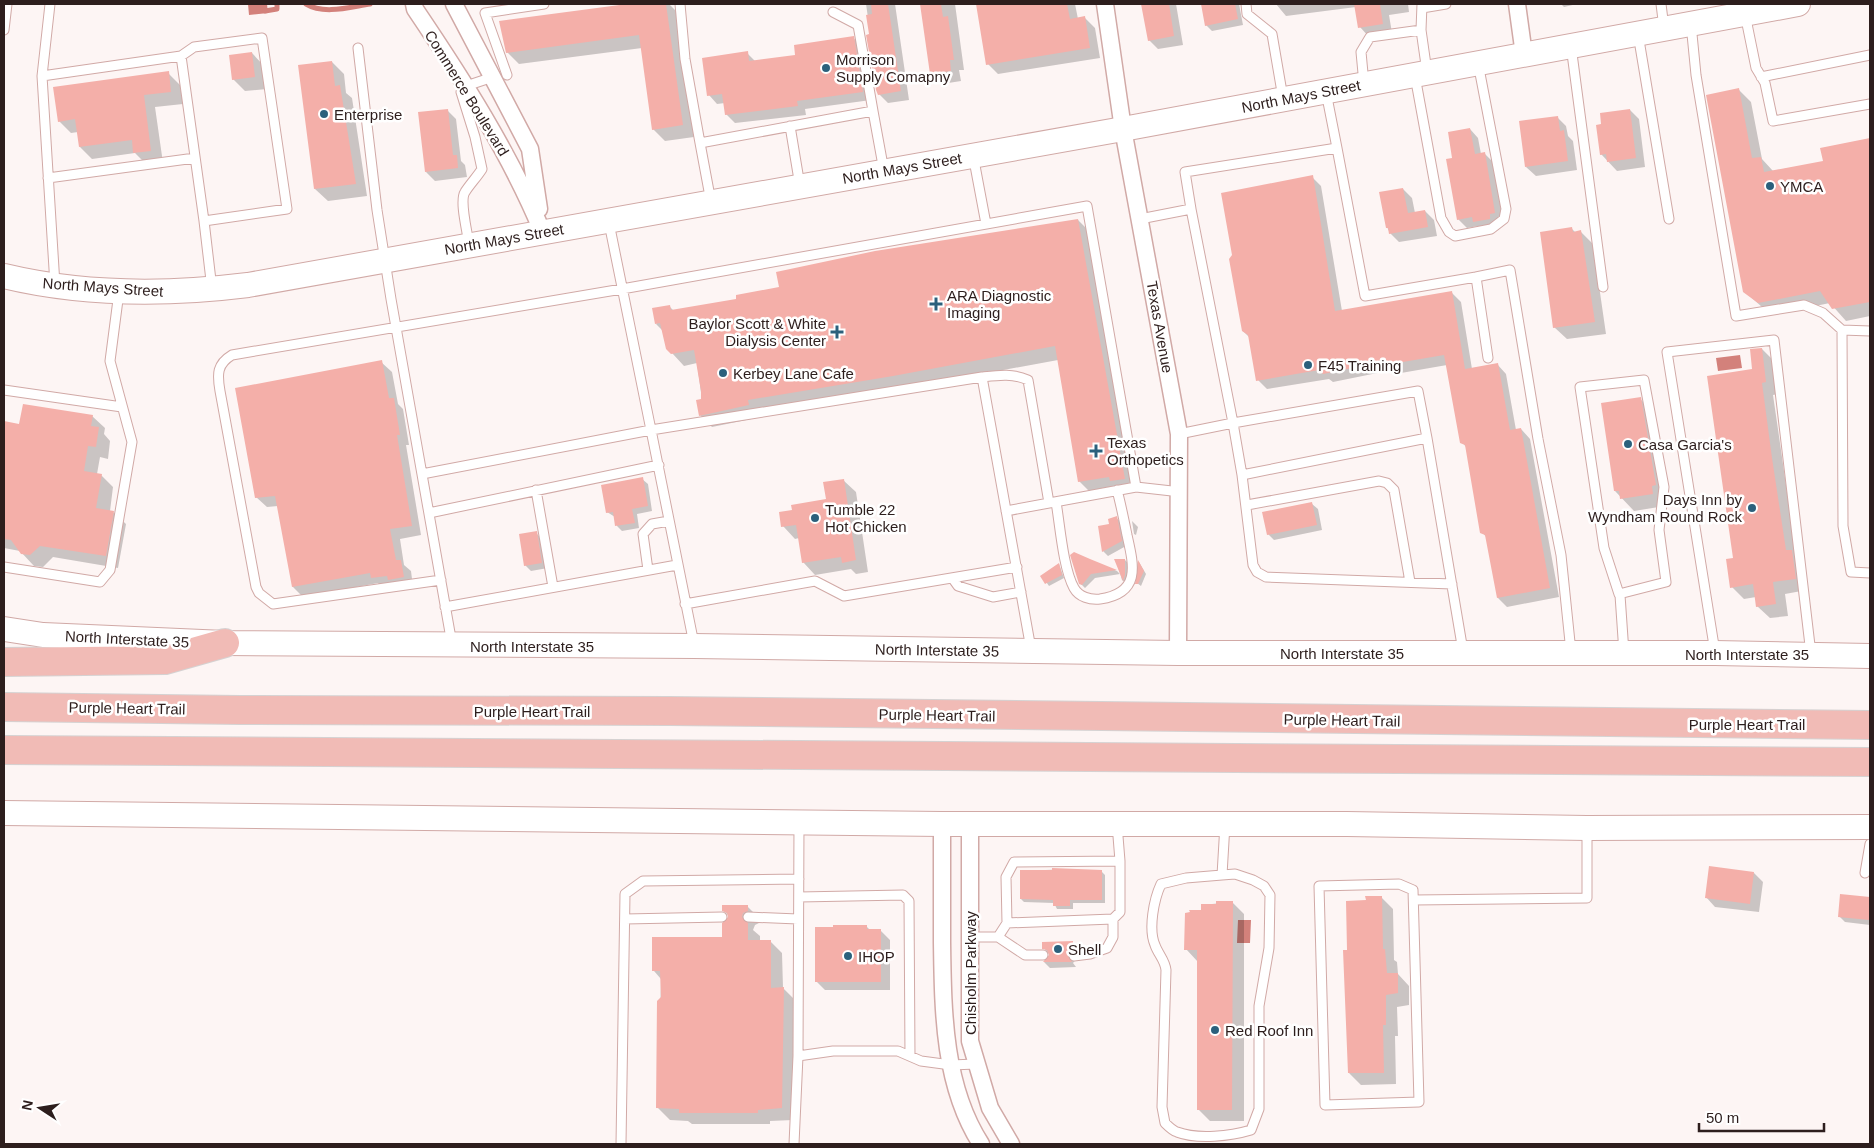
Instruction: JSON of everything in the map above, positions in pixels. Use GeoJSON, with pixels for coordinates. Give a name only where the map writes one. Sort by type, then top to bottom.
{"type":"FeatureCollection","features":[{"type":"Feature","properties":{"kind":"highway"},"geometry":{"type":"LineString","coordinates":[[4,662],[165,660],[225,643]]}},
{"type":"Feature","properties":{"kind":"highway","name":"Purple Heart Trail"},"geometry":{"type":"LineString","coordinates":[[4,707],[1870,725]]}},
{"type":"Feature","properties":{"kind":"highway"},"geometry":{"type":"LineString","coordinates":[[4,750],[1870,762]]}},
{"type":"Feature","properties":{"kind":"main road","name":"North Mays Street"},"geometry":{"type":"LineString","coordinates":[[4,276],[55,286],[120,291],[212,290],[248,285],[542,231],[1123,129],[1691,24],[1744,9],[1798,4]]}},
{"type":"Feature","properties":{"kind":"main road","name":"North Interstate 35"},"geometry":{"type":"LineString","coordinates":[[4,629],[43,634],[225,643],[452,646],[694,646],[1178,653],[1571,655],[1715,653],[1870,656]]}},
{"type":"Feature","properties":{"kind":"main road"},"geometry":{"type":"LineString","coordinates":[[4,813],[942,824],[1225,824],[1587,828],[1870,827]]}},
{"type":"Feature","properties":{"kind":"street","name":"Commerce Boulevard"},"geometry":{"type":"LineString","coordinates":[[414,4],[415,10],[466,86],[503,146],[542,231]]}},
{"type":"Feature","properties":{"kind":"street","name":"Commerce Boulevard"},"geometry":{"type":"LineString","coordinates":[[454,4],[500,76],[530,149],[542,231]]}},
{"type":"Feature","properties":{"kind":"street","name":"Texas Avenue"},"geometry":{"type":"LineString","coordinates":[[1105,4],[1123,129],[1179,434],[1181,492],[1178,653]]}},
{"type":"Feature","properties":{"kind":"street"},"geometry":{"type":"LineString","coordinates":[[1517,4],[1524,55]]}},
{"type":"Feature","properties":{"kind":"street","name":"Chisholm Parkway"},"geometry":{"type":"LineString","coordinates":[[942,824],[943,1017],[951,1065],[971,1129],[981,1144]]}},
{"type":"Feature","properties":{"kind":"street","name":"Chisholm Parkway"},"geometry":{"type":"LineString","coordinates":[[970,824],[970,1041],[990,1108],[1011,1144]]}},
{"type":"Feature","properties":{"kind":"street"},"geometry":{"type":"LineString","coordinates":[[942,937],[970,937]]}},
{"type":"Feature","properties":{"kind":"lane"},"geometry":{"type":"LineString","coordinates":[[4,30],[7,4]]}},
{"type":"Feature","properties":{"kind":"lane"},"geometry":{"type":"LineString","coordinates":[[50,4],[42,76],[55,286]]}},
{"type":"Feature","properties":{"kind":"lane"},"geometry":{"type":"LineString","coordinates":[[469,245],[463,201],[464,193],[471,187],[482,169],[475,137],[461,92],[466,86],[500,76],[485,12],[544,4]]}},
{"type":"Feature","properties":{"kind":"lane"},"geometry":{"type":"LineString","coordinates":[[680,4],[685,58],[711,202]]}},
{"type":"Feature","properties":{"kind":"lane"},"geometry":{"type":"LineString","coordinates":[[1246,4],[1247,14],[1272,34],[1283,98]]}},
{"type":"Feature","properties":{"kind":"lane"},"geometry":{"type":"LineString","coordinates":[[1446,4],[1422,6],[1421,73],[1441,218],[1449,232],[1456,236],[1491,229],[1504,219],[1505,214],[1478,63]]}},
{"type":"Feature","properties":{"kind":"lane"},"geometry":{"type":"LineString","coordinates":[[1661,4],[1664,29]]}},
{"type":"Feature","properties":{"kind":"lane"},"geometry":{"type":"LineString","coordinates":[[1744,9],[1756,68],[1765,83],[1773,121],[1870,104]]}},
{"type":"Feature","properties":{"kind":"lane"},"geometry":{"type":"LineString","coordinates":[[833,12],[858,25],[884,171]]}},
{"type":"Feature","properties":{"kind":"lane"},"geometry":{"type":"LineString","coordinates":[[1691,24],[1696,75],[1736,316],[1804,305],[1823,313],[1842,330],[1870,331]]}},
{"type":"Feature","properties":{"kind":"lane"},"geometry":{"type":"LineString","coordinates":[[1364,84],[1361,52],[1370,37],[1421,30]]}},
{"type":"Feature","properties":{"kind":"lane"},"geometry":{"type":"LineString","coordinates":[[1638,33],[1668,219]]}},
{"type":"Feature","properties":{"kind":"lane"},"geometry":{"type":"LineString","coordinates":[[42,76],[181,56],[194,46],[262,38],[286,209],[204,222]]}},
{"type":"Feature","properties":{"kind":"lane"},"geometry":{"type":"LineString","coordinates":[[1571,46],[1603,287]]}},
{"type":"Feature","properties":{"kind":"lane"},"geometry":{"type":"LineString","coordinates":[[358,48],[395,327],[452,646]]}},
{"type":"Feature","properties":{"kind":"lane"},"geometry":{"type":"LineString","coordinates":[[1762,77],[1870,55]]}},
{"type":"Feature","properties":{"kind":"lane"},"geometry":{"type":"LineString","coordinates":[[181,56],[212,290]]}},
{"type":"Feature","properties":{"kind":"lane"},"geometry":{"type":"LineString","coordinates":[[1326,91],[1365,296],[1510,270],[1538,439],[1561,555],[1571,655]]}},
{"type":"Feature","properties":{"kind":"lane"},"geometry":{"type":"LineString","coordinates":[[700,143],[873,111]]}},
{"type":"Feature","properties":{"kind":"lane"},"geometry":{"type":"LineString","coordinates":[[790,126],[800,187]]}},
{"type":"Feature","properties":{"kind":"lane"},"geometry":{"type":"LineString","coordinates":[[1337,148],[1186,172],[1191,209],[1242,475],[1253,565],[1257,572],[1266,578],[1452,584]]}},
{"type":"Feature","properties":{"kind":"lane"},"geometry":{"type":"LineString","coordinates":[[973,155],[986,224]]}},
{"type":"Feature","properties":{"kind":"lane"},"geometry":{"type":"LineString","coordinates":[[48,178],[195,158]]}},
{"type":"Feature","properties":{"kind":"lane"},"geometry":{"type":"LineString","coordinates":[[441,580],[273,604],[259,593],[221,401],[217,373],[223,360],[232,355],[622,289],[1087,206],[1136,487]]}},
{"type":"Feature","properties":{"kind":"lane"},"geometry":{"type":"LineString","coordinates":[[1140,219],[1191,209]]}},
{"type":"Feature","properties":{"kind":"lane"},"geometry":{"type":"LineString","coordinates":[[608,220],[694,646]]}},
{"type":"Feature","properties":{"kind":"lane"},"geometry":{"type":"LineString","coordinates":[[1476,277],[1488,358]]}},
{"type":"Feature","properties":{"kind":"lane"},"geometry":{"type":"LineString","coordinates":[[4,567],[100,582],[110,570],[132,442],[110,361],[120,291]]}},
{"type":"Feature","properties":{"kind":"lane"},"geometry":{"type":"LineString","coordinates":[[1842,330],[1843,526],[1851,572],[1870,573]]}},
{"type":"Feature","properties":{"kind":"lane"},"geometry":{"type":"LineString","coordinates":[[1715,653],[1667,352],[1774,340],[1811,654]]}},
{"type":"Feature","properties":{"kind":"lane"},"geometry":{"type":"LineString","coordinates":[[422,474],[651,430],[982,377],[1016,374],[1028,380],[1052,502],[1070,576],[1075,589],[1092,600],[1121,593],[1133,575],[1133,558],[1117,490]]}},
{"type":"Feature","properties":{"kind":"lane"},"geometry":{"type":"LineString","coordinates":[[982,377],[1031,651]]}},
{"type":"Feature","properties":{"kind":"lane"},"geometry":{"type":"LineString","coordinates":[[1619,594],[1666,582],[1659,530],[1664,486],[1644,380],[1580,388],[1604,548],[1619,594],[1624,653]]}},
{"type":"Feature","properties":{"kind":"lane"},"geometry":{"type":"LineString","coordinates":[[4,390],[122,407]]}},
{"type":"Feature","properties":{"kind":"lane"},"geometry":{"type":"LineString","coordinates":[[1179,434],[1418,392],[1463,653]]}},
{"type":"Feature","properties":{"kind":"lane"},"geometry":{"type":"LineString","coordinates":[[1242,475],[1427,438]]}},
{"type":"Feature","properties":{"kind":"lane"},"geometry":{"type":"LineString","coordinates":[[429,514],[658,465]]}},
{"type":"Feature","properties":{"kind":"lane"},"geometry":{"type":"LineString","coordinates":[[1247,505],[1379,482],[1387,483],[1394,490],[1410,582]]}},
{"type":"Feature","properties":{"kind":"lane"},"geometry":{"type":"LineString","coordinates":[[1006,511],[1136,487],[1181,492]]}},
{"type":"Feature","properties":{"kind":"lane"},"geometry":{"type":"LineString","coordinates":[[536,490],[553,587]]}},
{"type":"Feature","properties":{"kind":"lane"},"geometry":{"type":"LineString","coordinates":[[648,570],[643,534],[652,524],[668,521]]}},
{"type":"Feature","properties":{"kind":"lane"},"geometry":{"type":"LineString","coordinates":[[445,607],[677,564]]}},
{"type":"Feature","properties":{"kind":"lane"},"geometry":{"type":"LineString","coordinates":[[685,604],[815,581],[844,596],[1017,567]]}},
{"type":"Feature","properties":{"kind":"lane"},"geometry":{"type":"LineString","coordinates":[[953,579],[958,586],[993,597],[1021,592]]}},
{"type":"Feature","properties":{"kind":"lane"},"geometry":{"type":"LineString","coordinates":[[794,1144],[798,1056],[799,822]]}},
{"type":"Feature","properties":{"kind":"lane"},"geometry":{"type":"LineString","coordinates":[[1007,923],[1113,918],[1120,912],[1120,861],[1117,824]]}},
{"type":"Feature","properties":{"kind":"lane"},"geometry":{"type":"LineString","coordinates":[[1222,875],[1225,824]]}},
{"type":"Feature","properties":{"kind":"lane"},"geometry":{"type":"LineString","coordinates":[[1414,900],[1587,898],[1587,828]]}},
{"type":"Feature","properties":{"kind":"lane"},"geometry":{"type":"LineString","coordinates":[[1865,873],[1870,844]]}},
{"type":"Feature","properties":{"kind":"lane"},"geometry":{"type":"LineString","coordinates":[[998,937],[1007,923],[1006,877],[1014,862],[1120,861]]}},
{"type":"Feature","properties":{"kind":"lane"},"geometry":{"type":"LineString","coordinates":[[1235,874],[1253,880],[1264,886],[1270,895],[1269,948],[1259,1006],[1259,1109],[1251,1130],[1232,1135],[1209,1136],[1177,1132],[1165,1123],[1162,1107],[1166,970],[1165,962],[1153,943],[1153,908],[1161,884],[1186,878],[1222,875],[1235,874]]}},
{"type":"Feature","properties":{"kind":"lane"},"geometry":{"type":"LineString","coordinates":[[621,1144],[625,894],[643,881],[799,878]]}},
{"type":"Feature","properties":{"kind":"lane"},"geometry":{"type":"LineString","coordinates":[[1399,884],[1413,890],[1414,900],[1418,1102],[1325,1105],[1320,886],[1399,884]]}},
{"type":"Feature","properties":{"kind":"lane"},"geometry":{"type":"LineString","coordinates":[[799,898],[903,895],[909,901],[910,1056]]}},
{"type":"Feature","properties":{"kind":"lane"},"geometry":{"type":"LineString","coordinates":[[625,919],[722,917]]}},
{"type":"Feature","properties":{"kind":"lane"},"geometry":{"type":"LineString","coordinates":[[748,918],[798,919]]}},
{"type":"Feature","properties":{"kind":"lane"},"geometry":{"type":"LineString","coordinates":[[1074,956],[1090,954],[1107,948],[1113,937],[1113,918]]}},
{"type":"Feature","properties":{"kind":"lane"},"geometry":{"type":"LineString","coordinates":[[970,937],[998,937],[1025,955],[1043,955]]}},
{"type":"Feature","properties":{"kind":"lane"},"geometry":{"type":"LineString","coordinates":[[798,1056],[833,1051],[898,1051],[921,1061],[951,1065],[976,1064]]}},
{"type":"Feature","properties":{"kind":"shaded area"},"geometry":{"type":"Polygon","coordinates":[[[248,4],[267,4],[268,13],[249,15],[248,4]]]}},
{"type":"Feature","properties":{"kind":"shaded area"},"geometry":{"type":"Polygon","coordinates":[[[1740,355],[1742,368],[1718,371],[1716,358],[1740,355]]]}},
{"type":"Feature","properties":{"kind":"shaded area"},"geometry":{"type":"Polygon","coordinates":[[[1238,920],[1251,920],[1250,943],[1237,943],[1238,920]]]}},
{"type":"Feature","properties":{"kind":"building"},"geometry":{"type":"Polygon","coordinates":[[[627,4],[666,4],[683,125],[652,130],[639,35],[506,53],[499,21],[627,4]]]}},
{"type":"Feature","properties":{"kind":"building"},"geometry":{"type":"Polygon","coordinates":[[[871,4],[888,4],[901,91],[878,95],[876,90],[866,35],[869,34],[866,15],[872,14],[871,4]]]}},
{"type":"Feature","properties":{"kind":"building"},"geometry":{"type":"Polygon","coordinates":[[[920,4],[941,4],[943,17],[948,16],[954,60],[950,60],[951,71],[930,74],[920,4]]]}},
{"type":"Feature","properties":{"kind":"building"},"geometry":{"type":"Polygon","coordinates":[[[976,4],[1067,4],[1070,19],[1085,16],[1090,48],[986,65],[976,4]]]}},
{"type":"Feature","properties":{"kind":"building"},"geometry":{"type":"Polygon","coordinates":[[[1141,4],[1169,4],[1174,36],[1148,41],[1141,4]]]}},
{"type":"Feature","properties":{"kind":"building"},"geometry":{"type":"Polygon","coordinates":[[[1201,4],[1235,4],[1238,19],[1205,26],[1201,4]]]}},
{"type":"Feature","properties":{"kind":"building"},"geometry":{"type":"Polygon","coordinates":[[[1354,4],[1380,4],[1383,24],[1358,28],[1354,4]]]}},
{"type":"Feature","properties":{"kind":"building"},"geometry":{"type":"Polygon","coordinates":[[[854,36],[863,92],[797,101],[798,106],[725,115],[722,94],[707,96],[702,58],[748,51],[749,61],[795,55],[794,45],[854,36]]]}},
{"type":"Feature","properties":{"kind":"building"},"geometry":{"type":"Polygon","coordinates":[[[252,52],[255,77],[232,80],[229,55],[252,52]]]}},
{"type":"Feature","properties":{"kind":"building","name":"Enterprise"},"geometry":{"type":"Polygon","coordinates":[[[332,61],[335,86],[340,85],[356,184],[314,189],[298,65],[332,61]]]}},
{"type":"Feature","properties":{"kind":"building"},"geometry":{"type":"Polygon","coordinates":[[[169,71],[171,92],[144,95],[151,151],[133,153],[132,140],[79,147],[75,119],[58,122],[53,87],[169,71]]]}},
{"type":"Feature","properties":{"kind":"building","name":"YMCA"},"geometry":{"type":"Polygon","coordinates":[[[1739,88],[1752,158],[1761,157],[1764,172],[1823,161],[1820,148],[1870,138],[1870,302],[1832,309],[1820,291],[1758,303],[1743,292],[1706,95],[1739,88]]]}},
{"type":"Feature","properties":{"kind":"building"},"geometry":{"type":"Polygon","coordinates":[[[448,109],[453,155],[457,155],[458,168],[425,172],[418,112],[448,109]]]}},
{"type":"Feature","properties":{"kind":"building"},"geometry":{"type":"Polygon","coordinates":[[[1630,109],[1636,158],[1607,162],[1606,154],[1600,155],[1596,125],[1601,124],[1600,113],[1630,109]]]}},
{"type":"Feature","properties":{"kind":"building"},"geometry":{"type":"Polygon","coordinates":[[[1558,116],[1560,131],[1564,130],[1568,161],[1525,167],[1519,121],[1558,116]]]}},
{"type":"Feature","properties":{"kind":"building"},"geometry":{"type":"Polygon","coordinates":[[[1470,128],[1475,154],[1485,152],[1495,213],[1490,214],[1490,219],[1473,222],[1472,217],[1457,220],[1446,159],[1452,158],[1448,132],[1470,128]]]}},
{"type":"Feature","properties":{"kind":"building"},"geometry":{"type":"Polygon","coordinates":[[[1313,175],[1335,311],[1452,291],[1465,369],[1498,363],[1510,430],[1521,428],[1550,588],[1497,598],[1485,535],[1480,533],[1465,445],[1460,443],[1444,355],[1391,364],[1386,361],[1323,374],[1319,370],[1256,381],[1248,335],[1242,331],[1229,259],[1232,255],[1221,193],[1313,175]]]}},
{"type":"Feature","properties":{"kind":"building"},"geometry":{"type":"Polygon","coordinates":[[[1403,188],[1408,213],[1425,210],[1428,227],[1389,234],[1388,228],[1386,228],[1379,192],[1403,188]]]}},
{"type":"Feature","properties":{"kind":"building"},"geometry":{"type":"Polygon","coordinates":[[[1078,219],[1125,479],[1110,481],[1109,477],[1078,482],[1055,346],[748,400],[749,405],[699,416],[696,400],[701,399],[701,391],[694,350],[671,354],[666,349],[660,323],[655,324],[652,308],[670,305],[671,310],[736,299],[736,295],[779,287],[776,272],[875,251],[1078,219]]]}},
{"type":"Feature","properties":{"kind":"building"},"geometry":{"type":"Polygon","coordinates":[[[1572,227],[1573,232],[1581,230],[1595,322],[1553,328],[1540,232],[1572,227]]]}},
{"type":"Feature","properties":{"kind":"building","name":"Days Inn by Wyndham Round Rock"},"geometry":{"type":"Polygon","coordinates":[[[1762,348],[1766,382],[1762,383],[1772,458],[1786,550],[1792,550],[1796,579],[1773,582],[1776,604],[1756,607],[1753,584],[1730,588],[1726,559],[1733,558],[1707,376],[1752,369],[1750,349],[1762,348]]]}},
{"type":"Feature","properties":{"kind":"building"},"geometry":{"type":"Polygon","coordinates":[[[382,360],[389,398],[394,398],[400,435],[397,435],[412,526],[390,529],[396,560],[401,560],[404,577],[388,580],[387,576],[371,578],[370,573],[292,587],[275,496],[255,498],[235,388],[382,360]]]}},
{"type":"Feature","properties":{"kind":"building","name":"Casa Garcia's"},"geometry":{"type":"Polygon","coordinates":[[[1641,397],[1656,485],[1652,486],[1653,494],[1620,499],[1619,491],[1614,491],[1601,403],[1641,397]]]}},
{"type":"Feature","properties":{"kind":"building"},"geometry":{"type":"Polygon","coordinates":[[[23,404],[93,415],[91,426],[99,427],[96,447],[88,446],[84,471],[102,474],[96,508],[114,511],[106,556],[40,546],[30,555],[21,554],[11,540],[4,539],[4,421],[19,424],[23,404]]]}},
{"type":"Feature","properties":{"kind":"building"},"geometry":{"type":"Polygon","coordinates":[[[643,477],[648,506],[632,509],[635,523],[615,526],[613,512],[606,513],[601,485],[643,477]]]}},
{"type":"Feature","properties":{"kind":"building","name":"Tumble 22 Hot Chicken"},"geometry":{"type":"Polygon","coordinates":[[[844,479],[856,560],[842,563],[841,557],[802,563],[796,525],[781,527],[779,512],[792,510],[791,505],[826,499],[823,482],[844,479]]]}},
{"type":"Feature","properties":{"kind":"building"},"geometry":{"type":"Polygon","coordinates":[[[1312,502],[1317,525],[1267,535],[1262,512],[1312,502]]]}},
{"type":"Feature","properties":{"kind":"building"},"geometry":{"type":"Polygon","coordinates":[[[1117,516],[1122,541],[1102,552],[1098,526],[1109,524],[1108,519],[1117,516]]]}},
{"type":"Feature","properties":{"kind":"building"},"geometry":{"type":"Polygon","coordinates":[[[537,531],[542,563],[524,566],[519,534],[537,531]]]}},
{"type":"Feature","properties":{"kind":"building"},"geometry":{"type":"Polygon","coordinates":[[[1074,552],[1117,570],[1091,574],[1082,585],[1079,584],[1070,555],[1074,552]]]}},
{"type":"Feature","properties":{"kind":"building"},"geometry":{"type":"Polygon","coordinates":[[[1114,559],[1125,559],[1123,581],[1114,559]]]}},
{"type":"Feature","properties":{"kind":"building"},"geometry":{"type":"Polygon","coordinates":[[[1138,560],[1144,571],[1138,584],[1135,584],[1138,560]]]}},
{"type":"Feature","properties":{"kind":"building"},"geometry":{"type":"Polygon","coordinates":[[[1059,563],[1062,575],[1045,584],[1040,576],[1059,563]]]}},
{"type":"Feature","properties":{"kind":"building"},"geometry":{"type":"Polygon","coordinates":[[[1709,866],[1754,872],[1750,904],[1705,898],[1709,866]]]}},
{"type":"Feature","properties":{"kind":"building","name":"Shell"},"geometry":{"type":"Polygon","coordinates":[[[1052,868],[1102,870],[1102,900],[1070,900],[1070,906],[1053,906],[1053,900],[1020,899],[1020,870],[1052,870],[1052,868]]]}},
{"type":"Feature","properties":{"kind":"building"},"geometry":{"type":"Polygon","coordinates":[[[1840,894],[1870,897],[1870,920],[1838,917],[1840,894]]]}},
{"type":"Feature","properties":{"kind":"building"},"geometry":{"type":"Polygon","coordinates":[[[1365,896],[1382,896],[1383,949],[1385,949],[1387,973],[1398,973],[1398,993],[1386,995],[1386,1025],[1383,1025],[1384,1073],[1348,1073],[1343,950],[1347,950],[1346,901],[1366,900],[1365,896]]]}},
{"type":"Feature","properties":{"kind":"building","name":"Red Roof Inn"},"geometry":{"type":"Polygon","coordinates":[[[1216,901],[1233,901],[1232,1110],[1197,1110],[1197,950],[1184,950],[1185,913],[1190,912],[1189,910],[1201,910],[1201,904],[1216,904],[1216,901]]]}},
{"type":"Feature","properties":{"kind":"building"},"geometry":{"type":"Polygon","coordinates":[[[722,905],[748,905],[748,911],[743,913],[742,917],[748,923],[748,940],[771,940],[771,988],[784,987],[782,1108],[758,1110],[758,1113],[679,1113],[679,1109],[656,1108],[657,1001],[661,997],[660,971],[652,971],[652,937],[722,937],[722,923],[728,917],[727,913],[722,911],[722,905]]]}},
{"type":"Feature","properties":{"kind":"building","name":"IHOP"},"geometry":{"type":"Polygon","coordinates":[[[833,925],[867,925],[867,929],[881,929],[881,982],[815,982],[815,927],[833,927],[833,925]]]}},
{"type":"Feature","properties":{"kind":"building","name":"Shell"},"geometry":{"type":"Polygon","coordinates":[[[1073,941],[1073,950],[1068,956],[1072,962],[1043,962],[1049,955],[1047,950],[1042,949],[1042,942],[1073,941]]]}},
{"type":"Feature","properties":{"kind":"waterway"},"geometry":{"type":"LineString","coordinates":[[265,11],[277,9],[277,4]]}},
{"type":"Feature","properties":{"kind":"waterway"},"geometry":{"type":"LineString","coordinates":[[306,4],[329,10],[370,4]]}},
{"type":"Feature","properties":{"kind":"place","name":"Morrison Supply Comapny"},"geometry":{"type":"Point","coordinates":[826,68]}},
{"type":"Feature","properties":{"kind":"place","name":"Enterprise"},"geometry":{"type":"Point","coordinates":[324,114]}},
{"type":"Feature","properties":{"kind":"place","name":"YMCA"},"geometry":{"type":"Point","coordinates":[1770,186]}},
{"type":"Feature","properties":{"kind":"place","name":"ARA Diagnostic Imaging"},"geometry":{"type":"Point","coordinates":[936,304]}},
{"type":"Feature","properties":{"kind":"place","name":"Baylor Scott & White Dialysis Center"},"geometry":{"type":"Point","coordinates":[837,332]}},
{"type":"Feature","properties":{"kind":"place","name":"F45 Training"},"geometry":{"type":"Point","coordinates":[1308,365]}},
{"type":"Feature","properties":{"kind":"place","name":"Kerbey Lane Cafe"},"geometry":{"type":"Point","coordinates":[723,373]}},
{"type":"Feature","properties":{"kind":"place","name":"Casa Garcia's"},"geometry":{"type":"Point","coordinates":[1628,444]}},
{"type":"Feature","properties":{"kind":"place","name":"Texas Orthopetics"},"geometry":{"type":"Point","coordinates":[1096,451]}},
{"type":"Feature","properties":{"kind":"place","name":"Days Inn by Wyndham Round Rock"},"geometry":{"type":"Point","coordinates":[1752,508]}},
{"type":"Feature","properties":{"kind":"place","name":"Tumble 22 Hot Chicken"},"geometry":{"type":"Point","coordinates":[815,518]}},
{"type":"Feature","properties":{"kind":"place","name":"Shell"},"geometry":{"type":"Point","coordinates":[1058,949]}},
{"type":"Feature","properties":{"kind":"place","name":"IHOP"},"geometry":{"type":"Point","coordinates":[848,956]}},
{"type":"Feature","properties":{"kind":"place","name":"Red Roof Inn"},"geometry":{"type":"Point","coordinates":[1215,1030]}}]}
